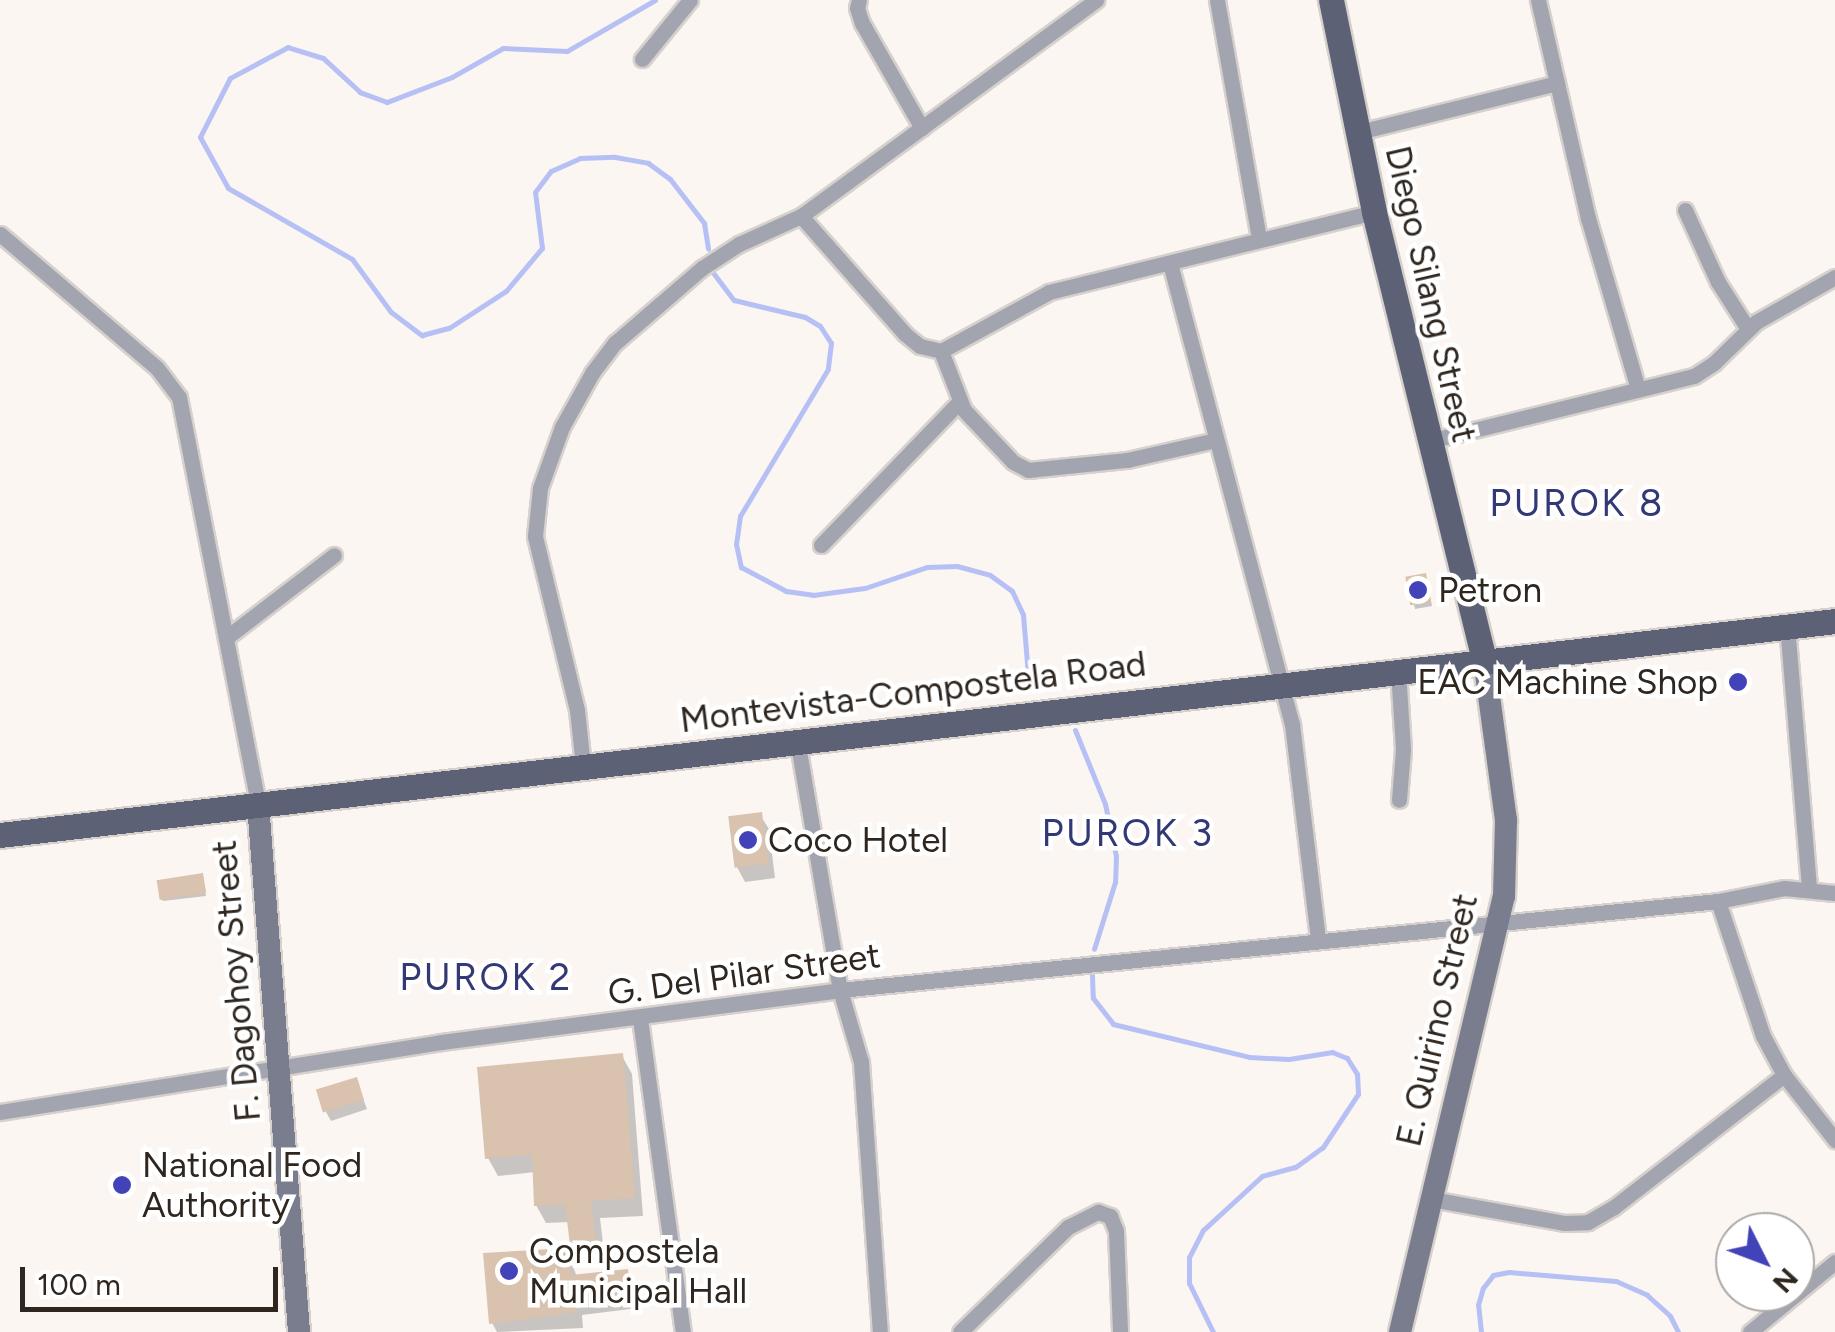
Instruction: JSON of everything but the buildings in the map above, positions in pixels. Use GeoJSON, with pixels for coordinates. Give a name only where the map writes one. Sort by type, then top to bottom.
{"type":"FeatureCollection","features":[{"type":"Feature","properties":{"kind":"main road","name":"Diego Silang Street"},"geometry":{"type":"LineString","coordinates":[[1331,0],[1374,212],[1484,660]]}},
{"type":"Feature","properties":{"kind":"main road","name":"Montevista-Compostela Road"},"geometry":{"type":"LineString","coordinates":[[0,834],[1835,621]]}},
{"type":"Feature","properties":{"kind":"main road","name":"E. Quirino Street"},"geometry":{"type":"LineString","coordinates":[[1400,1332],[1500,923],[1506,820],[1484,660]]}},
{"type":"Feature","properties":{"kind":"main road","name":"F. Dagohoy Street"},"geometry":{"type":"LineString","coordinates":[[258,804],[299,1332]]}},
{"type":"Feature","properties":{"kind":"street"},"geometry":{"type":"LineString","coordinates":[[642,59],[690,0]]}},
{"type":"Feature","properties":{"kind":"street"},"geometry":{"type":"LineString","coordinates":[[859,0],[856,8],[862,23],[922,128]]}},
{"type":"Feature","properties":{"kind":"street"},"geometry":{"type":"LineString","coordinates":[[583,766],[577,710],[535,536],[540,488],[562,427],[592,373],[649,313],[722,252],[801,216],[1096,0]]}},
{"type":"Feature","properties":{"kind":"street"},"geometry":{"type":"LineString","coordinates":[[1217,0],[1259,238]]}},
{"type":"Feature","properties":{"kind":"street"},"geometry":{"type":"LineString","coordinates":[[1538,0],[1588,218],[1638,386]]}},
{"type":"Feature","properties":{"kind":"street"},"geometry":{"type":"LineString","coordinates":[[1359,132],[1557,83]]}},
{"type":"Feature","properties":{"kind":"street"},"geometry":{"type":"LineString","coordinates":[[1685,210],[1718,282],[1748,329]]}},
{"type":"Feature","properties":{"kind":"street"},"geometry":{"type":"LineString","coordinates":[[801,216],[904,334],[920,346],[942,352],[1049,292],[1374,212]]}},
{"type":"Feature","properties":{"kind":"street"},"geometry":{"type":"LineString","coordinates":[[0,234],[170,382],[184,417],[258,804]]}},
{"type":"Feature","properties":{"kind":"street"},"geometry":{"type":"LineString","coordinates":[[1170,263],[1298,756],[1318,939]]}},
{"type":"Feature","properties":{"kind":"street"},"geometry":{"type":"LineString","coordinates":[[1429,441],[1704,371],[1748,329],[1835,277]]}},
{"type":"Feature","properties":{"kind":"street"},"geometry":{"type":"LineString","coordinates":[[942,352],[958,403],[1012,462],[1028,470],[1127,460],[1216,440]]}},
{"type":"Feature","properties":{"kind":"street"},"geometry":{"type":"LineString","coordinates":[[821,544],[958,403]]}},
{"type":"Feature","properties":{"kind":"street"},"geometry":{"type":"LineString","coordinates":[[226,638],[334,555]]}},
{"type":"Feature","properties":{"kind":"street"},"geometry":{"type":"LineString","coordinates":[[1787,625],[1809,887],[1835,893]]}},
{"type":"Feature","properties":{"kind":"street"},"geometry":{"type":"LineString","coordinates":[[1398,670],[1403,749],[1398,800]]}},
{"type":"Feature","properties":{"kind":"street"},"geometry":{"type":"LineString","coordinates":[[797,739],[840,990],[862,1062],[880,1332]]}},
{"type":"Feature","properties":{"kind":"street","name":"G. Del Pilar Street"},"geometry":{"type":"LineString","coordinates":[[0,1112],[279,1066],[840,990],[1718,901],[1809,887]]}},
{"type":"Feature","properties":{"kind":"street"},"geometry":{"type":"LineString","coordinates":[[1718,901],[1749,1003],[1784,1075],[1835,1140]]}},
{"type":"Feature","properties":{"kind":"street"},"geometry":{"type":"LineString","coordinates":[[640,1019],[683,1332]]}},
{"type":"Feature","properties":{"kind":"street"},"geometry":{"type":"LineString","coordinates":[[1432,1198],[1564,1223],[1588,1222],[1614,1207],[1784,1075]]}},
{"type":"Feature","properties":{"kind":"street"},"geometry":{"type":"LineString","coordinates":[[960,1332],[1068,1228],[1098,1212],[1110,1216],[1116,1231],[1120,1332]]}},
{"type":"Feature","properties":{"kind":"street"},"geometry":{"type":"LineString","coordinates":[[1750,1332],[1835,1262]]}},
{"type":"Feature","properties":{"kind":"waterway"},"geometry":{"type":"LineString","coordinates":[[655,0],[567,51],[503,48],[452,77],[387,102],[360,92],[323,58],[288,47],[230,78],[200,137],[228,188],[352,259],[391,312],[422,335],[449,328],[506,291],[542,248],[535,192],[551,171],[580,158],[615,157],[648,163],[670,179],[704,223],[708,249]]}},
{"type":"Feature","properties":{"kind":"waterway"},"geometry":{"type":"LineString","coordinates":[[711,270],[734,300],[805,317],[820,326],[831,343],[828,369],[740,516],[736,544],[741,567],[786,591],[813,595],[865,588],[927,567],[957,566],[990,575],[1012,591],[1023,615],[1029,687]]}},
{"type":"Feature","properties":{"kind":"waterway"},"geometry":{"type":"LineString","coordinates":[[1075,730],[1105,804],[1116,856],[1115,882],[1094,949]]}},
{"type":"Feature","properties":{"kind":"waterway"},"geometry":{"type":"LineString","coordinates":[[1092,975],[1093,998],[1113,1024],[1249,1057],[1289,1059],[1332,1052],[1347,1058],[1357,1074],[1358,1094],[1323,1147],[1295,1167],[1262,1176],[1203,1230],[1189,1257],[1189,1283],[1213,1332]]}},
{"type":"Feature","properties":{"kind":"waterway"},"geometry":{"type":"LineString","coordinates":[[1481,1332],[1478,1305],[1483,1288],[1493,1275],[1509,1272],[1616,1281],[1647,1295],[1670,1316],[1678,1332]]}},
{"type":"Feature","properties":{"kind":"place","name":"Petron"},"geometry":{"type":"Point","coordinates":[1418,590]}},
{"type":"Feature","properties":{"kind":"place","name":"EAC Machine Shop"},"geometry":{"type":"Point","coordinates":[1738,682]}},
{"type":"Feature","properties":{"kind":"place","name":"Coco Hotel"},"geometry":{"type":"Point","coordinates":[748,840]}},
{"type":"Feature","properties":{"kind":"place","name":"National Food Authority"},"geometry":{"type":"Point","coordinates":[122,1185]}},
{"type":"Feature","properties":{"kind":"place","name":"Compostela Municipal Hall"},"geometry":{"type":"Point","coordinates":[509,1271]}},
{"type":"Feature","properties":{"kind":"district","name":"PUROK 8"},"geometry":{"type":"Point","coordinates":[1577,504]}},
{"type":"Feature","properties":{"kind":"district","name":"PUROK 3"},"geometry":{"type":"Point","coordinates":[1128,834]}},
{"type":"Feature","properties":{"kind":"district","name":"PUROK 2"},"geometry":{"type":"Point","coordinates":[486,978]}}]}
